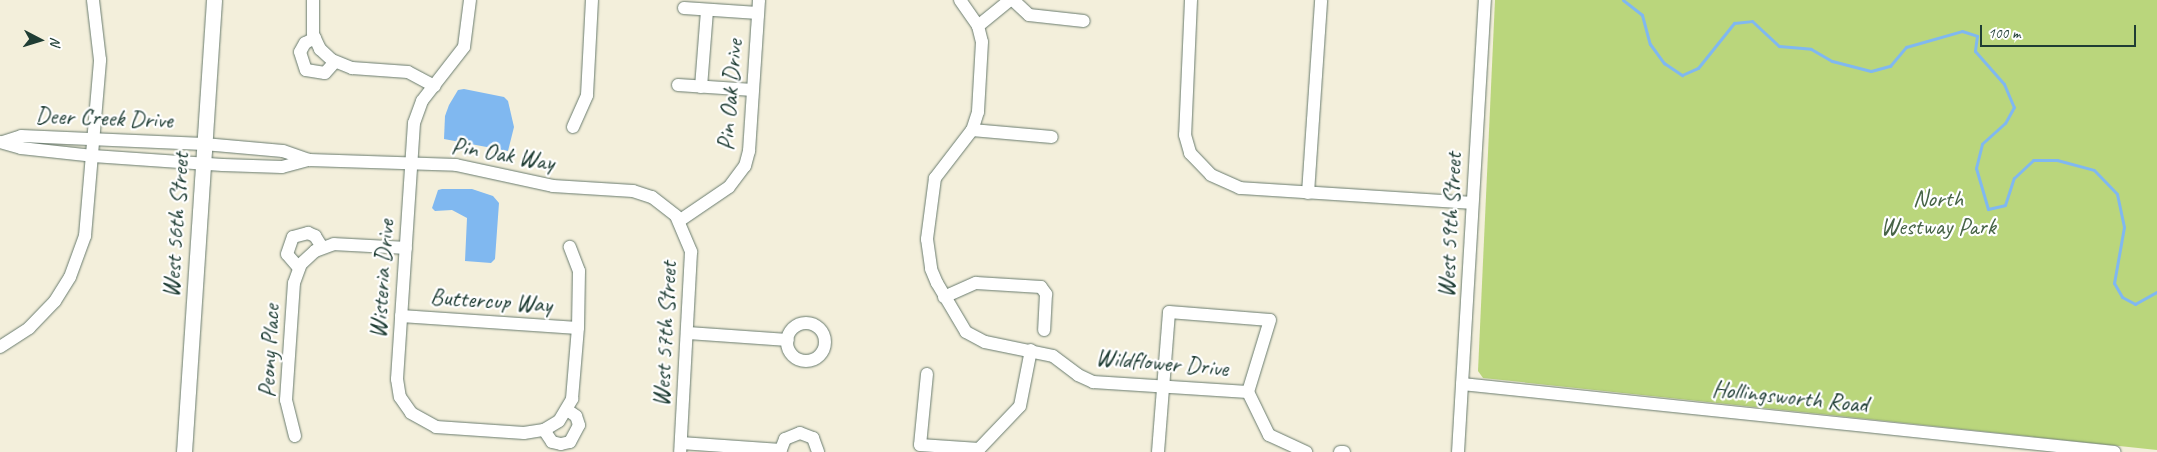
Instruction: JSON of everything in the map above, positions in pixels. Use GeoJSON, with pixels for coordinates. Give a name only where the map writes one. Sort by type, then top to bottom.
{"type":"FeatureCollection","features":[{"type":"Feature","properties":{"kind":"main road","name":"West 56th Street"},"geometry":{"type":"LineString","coordinates":[[184,452],[214,0]]}},
{"type":"Feature","properties":{"kind":"street"},"geometry":{"type":"LineString","coordinates":[[0,347],[33,324],[55,301],[70,277],[87,230],[100,54],[93,0]]}},
{"type":"Feature","properties":{"kind":"street"},"geometry":{"type":"LineString","coordinates":[[313,0],[312,24],[315,38],[320,49],[336,62],[352,68],[408,72],[434,86]]}},
{"type":"Feature","properties":{"kind":"street","name":"Wisteria Drive"},"geometry":{"type":"LineString","coordinates":[[470,0],[464,47],[422,101],[415,117],[397,379],[400,398],[414,417],[436,427],[524,433],[544,430]]}},
{"type":"Feature","properties":{"kind":"street"},"geometry":{"type":"LineString","coordinates":[[573,128],[587,95],[592,0]]}},
{"type":"Feature","properties":{"kind":"street","name":"Pin Oak Drive"},"geometry":{"type":"LineString","coordinates":[[679,221],[729,187],[743,170],[749,151],[759,0]]}},
{"type":"Feature","properties":{"kind":"street"},"geometry":{"type":"LineString","coordinates":[[960,0],[978,26],[982,42],[979,102],[972,130],[1052,137]]}},
{"type":"Feature","properties":{"kind":"street"},"geometry":{"type":"LineString","coordinates":[[978,26],[1011,0],[1029,15],[1084,21]]}},
{"type":"Feature","properties":{"kind":"street"},"geometry":{"type":"LineString","coordinates":[[1191,0],[1184,119],[1190,153],[1211,175],[1240,188],[1472,202]]}},
{"type":"Feature","properties":{"kind":"street"},"geometry":{"type":"LineString","coordinates":[[1308,193],[1321,0]]}},
{"type":"Feature","properties":{"kind":"street","name":"West 59th Street"},"geometry":{"type":"LineString","coordinates":[[1458,452],[1485,0]]}},
{"type":"Feature","properties":{"kind":"street"},"geometry":{"type":"LineString","coordinates":[[684,8],[758,13]]}},
{"type":"Feature","properties":{"kind":"street"},"geometry":{"type":"LineString","coordinates":[[702,87],[707,10]]}},
{"type":"Feature","properties":{"kind":"street"},"geometry":{"type":"LineString","coordinates":[[315,38],[305,43],[300,52],[306,70],[325,73],[336,62]]}},
{"type":"Feature","properties":{"kind":"street"},"geometry":{"type":"LineString","coordinates":[[678,85],[753,90]]}},
{"type":"Feature","properties":{"kind":"street","name":"Wildflower Drive"},"geometry":{"type":"LineString","coordinates":[[972,130],[936,177],[932,192],[928,254],[944,297],[960,326],[970,335],[985,342],[1053,356],[1078,375],[1094,382],[1248,392],[1269,435],[1306,452]]}},
{"type":"Feature","properties":{"kind":"street","name":"Deer Creek Drive"},"geometry":{"type":"LineString","coordinates":[[1,142],[22,136],[204,144]]}},
{"type":"Feature","properties":{"kind":"street","name":"Deer Creek Drive"},"geometry":{"type":"LineString","coordinates":[[1,142],[21,148],[93,156],[203,164]]}},
{"type":"Feature","properties":{"kind":"street","name":"Pin Oak Way"},"geometry":{"type":"LineString","coordinates":[[204,144],[283,151],[309,160]]}},
{"type":"Feature","properties":{"kind":"street","name":"Pin Oak Way"},"geometry":{"type":"LineString","coordinates":[[203,164],[282,167],[309,160],[411,162],[468,167],[553,186],[638,192],[661,203],[679,221]]}},
{"type":"Feature","properties":{"kind":"street","name":"West 57th Street"},"geometry":{"type":"LineString","coordinates":[[679,221],[691,252],[688,333],[680,448]]}},
{"type":"Feature","properties":{"kind":"street"},"geometry":{"type":"LineString","coordinates":[[322,247],[315,236],[308,233],[293,237],[287,254],[299,268],[311,253],[322,247],[344,243],[406,248]]}},
{"type":"Feature","properties":{"kind":"street"},"geometry":{"type":"LineString","coordinates":[[567,410],[576,416],[579,426],[574,438],[568,443],[556,444],[550,440],[544,430],[557,422],[567,410],[572,399],[578,328],[579,271],[570,247]]}},
{"type":"Feature","properties":{"kind":"street","name":"Peony Place"},"geometry":{"type":"LineString","coordinates":[[295,436],[286,400],[294,283],[299,268]]}},
{"type":"Feature","properties":{"kind":"street"},"geometry":{"type":"LineString","coordinates":[[944,297],[976,283],[1041,287],[1046,294],[1044,330]]}},
{"type":"Feature","properties":{"kind":"street"},"geometry":{"type":"LineString","coordinates":[[1158,452],[1169,313],[1270,320],[1248,392]]}},
{"type":"Feature","properties":{"kind":"street","name":"Buttercup Way"},"geometry":{"type":"LineString","coordinates":[[401,316],[578,328]]}},
{"type":"Feature","properties":{"kind":"street"},"geometry":{"type":"LineString","coordinates":[[688,333],[788,340]]}},
{"type":"Feature","properties":{"kind":"street"},"geometry":{"type":"LineString","coordinates":[[927,374],[920,445],[979,449],[1020,406],[1031,350]]}},
{"type":"Feature","properties":{"kind":"street","name":"Hollingsworth Road"},"geometry":{"type":"LineString","coordinates":[[1462,384],[2114,452]]}},
{"type":"Feature","properties":{"kind":"street"},"geometry":{"type":"LineString","coordinates":[[680,448],[780,451],[786,437],[800,433],[813,438],[818,452]]}},
{"type":"Feature","properties":{"kind":"green space","name":"North Westway Park"},"geometry":{"type":"Polygon","coordinates":[[[1495,0],[2157,0],[2157,450],[1483,378],[1478,371],[1495,0]]]}},
{"type":"Feature","properties":{"kind":"water"},"geometry":{"type":"Polygon","coordinates":[[[464,89],[504,97],[508,101],[514,127],[508,151],[444,139],[445,116],[449,105],[458,90],[464,89]]]}},
{"type":"Feature","properties":{"kind":"water"},"geometry":{"type":"Polygon","coordinates":[[[472,189],[493,196],[499,203],[495,259],[491,263],[465,261],[467,218],[452,210],[435,211],[432,208],[438,190],[472,189]]]}},
{"type":"Feature","properties":{"kind":"waterway"},"geometry":{"type":"LineString","coordinates":[[1623,0],[1642,15],[1650,44],[1664,63],[1682,75],[1698,68],[1734,23],[1752,21],[1779,46],[1811,49],[1832,61],[1871,71],[1890,66],[1906,47],[1962,31],[1977,36],[1975,51],[2004,84],[2014,107],[2005,123],[1982,144],[1976,168],[1988,209],[2005,205],[2014,178],[2033,160],[2057,160],[2094,170],[2117,194],[2124,227],[2114,283],[2122,297],[2135,304],[2157,292]]}}]}
